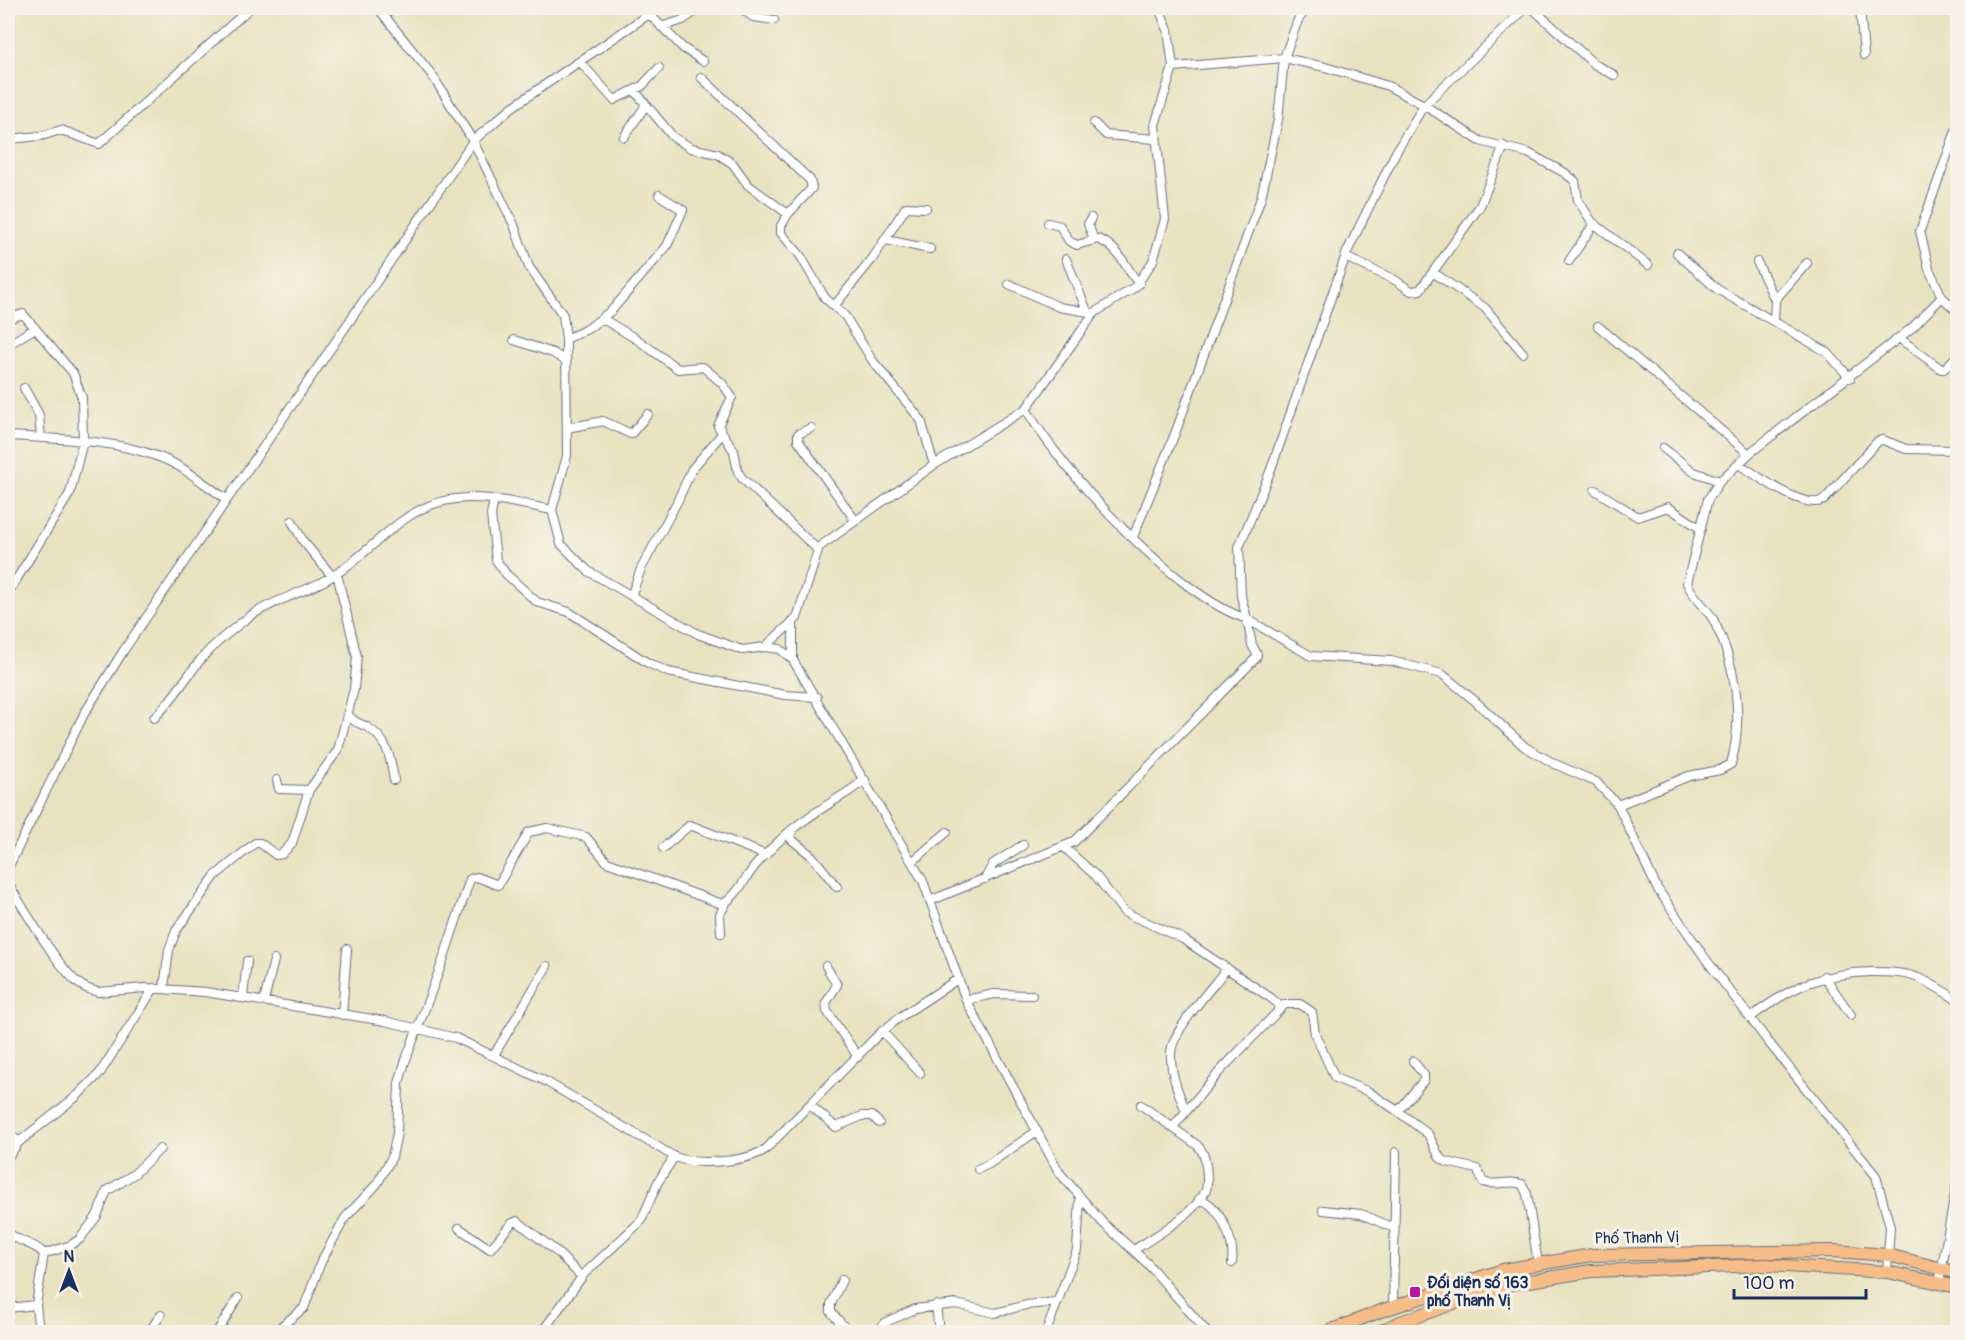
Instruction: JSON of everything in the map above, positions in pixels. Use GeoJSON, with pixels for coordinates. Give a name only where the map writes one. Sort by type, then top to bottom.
{"type":"FeatureCollection","features":[{"type":"Feature","properties":{"kind":"main road","name":"Phố Thanh Vị"},"geometry":{"type":"LineString","coordinates":[[1327,1332],[1503,1270],[1592,1255],[1835,1251],[1888,1255],[1958,1273]]}},
{"type":"Feature","properties":{"kind":"main road","name":"Phố Thanh Vị"},"geometry":{"type":"LineString","coordinates":[[1379,1332],[1469,1296],[1543,1276],[1602,1270],[1767,1265],[1887,1272],[1958,1287]]}},
{"type":"Feature","properties":{"kind":"street"},"geometry":{"type":"LineString","coordinates":[[8,139],[41,136],[61,130],[99,144],[250,8]]}},
{"type":"Feature","properties":{"kind":"street"},"geometry":{"type":"LineString","coordinates":[[378,8],[432,75],[472,141],[514,225],[529,267],[560,308],[566,339],[567,464],[552,510],[557,534],[570,555],[588,571],[631,596],[698,634],[735,649],[749,650],[765,646],[794,623]]}},
{"type":"Feature","properties":{"kind":"street"},"geometry":{"type":"LineString","coordinates":[[8,868],[84,714],[124,650],[472,141],[511,108],[581,63],[658,8]]}},
{"type":"Feature","properties":{"kind":"street"},"geometry":{"type":"LineString","coordinates":[[741,8],[753,16],[774,20]]}},
{"type":"Feature","properties":{"kind":"street"},"geometry":{"type":"LineString","coordinates":[[793,660],[794,623],[817,549],[934,465],[1026,409],[1090,312],[1139,284],[1153,261],[1165,219],[1155,125],[1173,67],[1168,30],[1159,8]]}},
{"type":"Feature","properties":{"kind":"street"},"geometry":{"type":"LineString","coordinates":[[1133,537],[1176,431],[1261,198],[1280,110],[1284,58],[1298,20],[1307,8]]}},
{"type":"Feature","properties":{"kind":"street"},"geometry":{"type":"LineString","coordinates":[[932,900],[1065,848],[1092,825],[1256,658],[1241,596],[1239,547],[1270,472],[1345,257],[1396,152],[1424,105],[1526,8]]}},
{"type":"Feature","properties":{"kind":"street"},"geometry":{"type":"LineString","coordinates":[[1532,8],[1594,64],[1614,75]]}},
{"type":"Feature","properties":{"kind":"street"},"geometry":{"type":"LineString","coordinates":[[1860,8],[1864,55]]}},
{"type":"Feature","properties":{"kind":"street"},"geometry":{"type":"LineString","coordinates":[[661,27],[683,20],[693,13]]}},
{"type":"Feature","properties":{"kind":"street"},"geometry":{"type":"LineString","coordinates":[[649,14],[683,48],[703,62]]}},
{"type":"Feature","properties":{"kind":"street"},"geometry":{"type":"LineString","coordinates":[[1173,67],[1284,58],[1388,86],[1424,105],[1480,141],[1528,153],[1574,180],[1578,200],[1594,224],[1648,265]]}},
{"type":"Feature","properties":{"kind":"street"},"geometry":{"type":"LineString","coordinates":[[581,63],[614,100],[650,80],[659,68]]}},
{"type":"Feature","properties":{"kind":"street"},"geometry":{"type":"LineString","coordinates":[[701,77],[810,180],[811,190],[788,214],[781,226],[782,233],[800,255],[825,298],[836,305],[872,360],[921,420],[934,465]]}},
{"type":"Feature","properties":{"kind":"street"},"geometry":{"type":"LineString","coordinates":[[634,90],[673,137],[691,148],[718,154],[733,164],[748,185],[788,214]]}},
{"type":"Feature","properties":{"kind":"street"},"geometry":{"type":"LineString","coordinates":[[624,137],[646,105]]}},
{"type":"Feature","properties":{"kind":"street"},"geometry":{"type":"LineString","coordinates":[[1094,123],[1106,135],[1155,139]]}},
{"type":"Feature","properties":{"kind":"street"},"geometry":{"type":"LineString","coordinates":[[1958,125],[1920,231],[1929,269],[1942,297],[1958,312]]}},
{"type":"Feature","properties":{"kind":"street"},"geometry":{"type":"LineString","coordinates":[[1345,257],[1395,280],[1412,291],[1422,289],[1487,193],[1504,146]]}},
{"type":"Feature","properties":{"kind":"street"},"geometry":{"type":"LineString","coordinates":[[566,339],[603,319],[657,260],[682,216],[681,208],[659,195]]}},
{"type":"Feature","properties":{"kind":"street"},"geometry":{"type":"LineString","coordinates":[[836,305],[886,240],[906,207],[926,208]]}},
{"type":"Feature","properties":{"kind":"street"},"geometry":{"type":"LineString","coordinates":[[1091,218],[1088,224],[1094,240]]}},
{"type":"Feature","properties":{"kind":"street"},"geometry":{"type":"LineString","coordinates":[[1048,223],[1060,226],[1070,241],[1077,245],[1098,239],[1118,250],[1139,284]]}},
{"type":"Feature","properties":{"kind":"street"},"geometry":{"type":"LineString","coordinates":[[1569,261],[1594,224]]}},
{"type":"Feature","properties":{"kind":"street"},"geometry":{"type":"LineString","coordinates":[[886,240],[930,249]]}},
{"type":"Feature","properties":{"kind":"street"},"geometry":{"type":"LineString","coordinates":[[1677,253],[1717,290],[1829,354],[1850,378]]}},
{"type":"Feature","properties":{"kind":"street"},"geometry":{"type":"LineString","coordinates":[[1066,259],[1090,312]]}},
{"type":"Feature","properties":{"kind":"street"},"geometry":{"type":"LineString","coordinates":[[1757,262],[1774,300],[1774,321]]}},
{"type":"Feature","properties":{"kind":"street"},"geometry":{"type":"LineString","coordinates":[[1774,300],[1808,263]]}},
{"type":"Feature","properties":{"kind":"street"},"geometry":{"type":"LineString","coordinates":[[1434,273],[1480,303],[1523,353]]}},
{"type":"Feature","properties":{"kind":"street"},"geometry":{"type":"LineString","coordinates":[[1009,284],[1059,307],[1090,312]]}},
{"type":"Feature","properties":{"kind":"street"},"geometry":{"type":"LineString","coordinates":[[1618,805],[1689,776],[1720,770],[1731,764],[1737,742],[1738,697],[1725,650],[1713,619],[1687,584],[1708,499],[1720,481],[1749,454],[1850,378],[1899,338],[1942,297]]}},
{"type":"Feature","properties":{"kind":"street"},"geometry":{"type":"LineString","coordinates":[[8,319],[23,314],[73,373],[82,398],[83,441],[70,493],[8,593]]}},
{"type":"Feature","properties":{"kind":"street"},"geometry":{"type":"LineString","coordinates":[[603,319],[638,340],[678,369],[703,367],[715,375],[732,397],[718,423],[721,435],[734,451],[738,472],[817,549]]}},
{"type":"Feature","properties":{"kind":"street"},"geometry":{"type":"LineString","coordinates":[[1598,326],[1749,454]]}},
{"type":"Feature","properties":{"kind":"street"},"geometry":{"type":"LineString","coordinates":[[8,345],[35,328]]}},
{"type":"Feature","properties":{"kind":"street"},"geometry":{"type":"LineString","coordinates":[[1899,338],[1941,369],[1944,369],[1958,355]]}},
{"type":"Feature","properties":{"kind":"street"},"geometry":{"type":"LineString","coordinates":[[514,340],[553,353],[566,361]]}},
{"type":"Feature","properties":{"kind":"street"},"geometry":{"type":"LineString","coordinates":[[24,388],[39,415],[41,438]]}},
{"type":"Feature","properties":{"kind":"street"},"geometry":{"type":"LineString","coordinates":[[1026,409],[1072,474],[1133,537],[1205,598],[1311,656],[1391,661],[1442,674],[1525,747],[1555,764],[1596,782],[1618,805],[1657,888],[1705,958],[1766,1039],[1876,1176],[1890,1227],[1887,1272]]}},
{"type":"Feature","properties":{"kind":"street"},"geometry":{"type":"LineString","coordinates":[[567,428],[603,420],[631,434],[648,414]]}},
{"type":"Feature","properties":{"kind":"street"},"geometry":{"type":"LineString","coordinates":[[811,428],[798,434],[798,440],[855,520]]}},
{"type":"Feature","properties":{"kind":"street"},"geometry":{"type":"LineString","coordinates":[[631,596],[641,569],[692,469],[721,435]]}},
{"type":"Feature","properties":{"kind":"street"},"geometry":{"type":"LineString","coordinates":[[8,436],[83,441],[159,457],[184,469],[226,499]]}},
{"type":"Feature","properties":{"kind":"street"},"geometry":{"type":"LineString","coordinates":[[1739,464],[1783,492],[1816,503],[1824,500],[1878,441],[1883,440],[1906,449],[1958,450]]}},
{"type":"Feature","properties":{"kind":"street"},"geometry":{"type":"LineString","coordinates":[[1663,448],[1694,472],[1720,481]]}},
{"type":"Feature","properties":{"kind":"street"},"geometry":{"type":"LineString","coordinates":[[1595,490],[1638,517],[1668,507],[1701,529]]}},
{"type":"Feature","properties":{"kind":"street"},"geometry":{"type":"LineString","coordinates":[[154,718],[174,699],[204,656],[243,622],[260,611],[334,575],[420,509],[442,501],[494,500],[552,510]]}},
{"type":"Feature","properties":{"kind":"street"},"geometry":{"type":"LineString","coordinates":[[494,500],[492,522],[496,560],[506,574],[537,602],[569,612],[648,663],[668,672],[767,692],[817,698]]}},
{"type":"Feature","properties":{"kind":"street"},"geometry":{"type":"LineString","coordinates":[[164,988],[169,950],[176,931],[215,876],[255,843],[260,843],[276,855],[287,850],[292,843],[309,790],[335,757],[348,714],[354,689],[357,657],[334,575],[303,541],[292,521]]}},
{"type":"Feature","properties":{"kind":"street"},"geometry":{"type":"LineString","coordinates":[[765,646],[780,649],[793,660],[912,862],[932,900],[966,1000],[1059,1172],[1080,1198],[1134,1250],[1207,1332]]}},
{"type":"Feature","properties":{"kind":"street"},"geometry":{"type":"LineString","coordinates":[[348,714],[351,719],[370,729],[384,742],[394,780]]}},
{"type":"Feature","properties":{"kind":"street"},"geometry":{"type":"LineString","coordinates":[[277,780],[279,789],[309,790]]}},
{"type":"Feature","properties":{"kind":"street"},"geometry":{"type":"LineString","coordinates":[[721,933],[720,914],[726,903],[765,855],[792,830],[865,780]]}},
{"type":"Feature","properties":{"kind":"street"},"geometry":{"type":"LineString","coordinates":[[663,848],[690,825],[765,855]]}},
{"type":"Feature","properties":{"kind":"street"},"geometry":{"type":"LineString","coordinates":[[274,1332],[304,1308],[321,1262],[345,1218],[377,1184],[392,1157],[397,1133],[399,1083],[416,1028],[448,945],[466,884],[474,877],[498,885],[521,841],[529,832],[537,828],[586,837],[607,862],[714,902],[726,903]]}},
{"type":"Feature","properties":{"kind":"street"},"geometry":{"type":"LineString","coordinates":[[792,830],[790,839],[812,856],[837,887]]}},
{"type":"Feature","properties":{"kind":"street"},"geometry":{"type":"LineString","coordinates":[[912,862],[947,832]]}},
{"type":"Feature","properties":{"kind":"street"},"geometry":{"type":"LineString","coordinates":[[986,879],[993,864],[1023,845]]}},
{"type":"Feature","properties":{"kind":"street"},"geometry":{"type":"LineString","coordinates":[[1065,848],[1096,876],[1124,912],[1183,939],[1271,998],[1278,1004],[1278,1011]]}},
{"type":"Feature","properties":{"kind":"street"},"geometry":{"type":"LineString","coordinates":[[8,883],[63,966],[80,985],[98,992],[164,988],[243,997],[416,1028],[456,1038],[545,1081],[674,1157],[694,1162],[758,1155],[811,1106],[882,1031],[958,979]]}},
{"type":"Feature","properties":{"kind":"street"},"geometry":{"type":"LineString","coordinates":[[342,1016],[347,949]]}},
{"type":"Feature","properties":{"kind":"street"},"geometry":{"type":"LineString","coordinates":[[264,1001],[273,960]]}},
{"type":"Feature","properties":{"kind":"street"},"geometry":{"type":"LineString","coordinates":[[243,997],[247,961]]}},
{"type":"Feature","properties":{"kind":"street"},"geometry":{"type":"LineString","coordinates":[[494,1055],[547,966]]}},
{"type":"Feature","properties":{"kind":"street"},"geometry":{"type":"LineString","coordinates":[[826,966],[837,985],[826,1003],[827,1011],[858,1057]]}},
{"type":"Feature","properties":{"kind":"street"},"geometry":{"type":"LineString","coordinates":[[1186,1111],[1176,1086],[1171,1051],[1180,1030],[1227,968]]}},
{"type":"Feature","properties":{"kind":"street"},"geometry":{"type":"LineString","coordinates":[[1751,1017],[1777,998],[1824,976],[1847,973],[1902,973],[1921,979],[1958,1000]]}},
{"type":"Feature","properties":{"kind":"street"},"geometry":{"type":"LineString","coordinates":[[1824,976],[1851,1015]]}},
{"type":"Feature","properties":{"kind":"street"},"geometry":{"type":"LineString","coordinates":[[8,1157],[19,1142],[77,1096],[100,1073],[154,988]]}},
{"type":"Feature","properties":{"kind":"street"},"geometry":{"type":"LineString","coordinates":[[966,1000],[994,994],[1032,995]]}},
{"type":"Feature","properties":{"kind":"street"},"geometry":{"type":"LineString","coordinates":[[1173,1127],[1285,1004],[1293,1002],[1306,1005],[1312,1012],[1315,1034],[1335,1078],[1369,1092],[1396,1110],[1428,1134],[1440,1158],[1447,1162],[1477,1169],[1483,1182],[1490,1185],[1513,1180],[1521,1184],[1527,1194],[1538,1263]]}},
{"type":"Feature","properties":{"kind":"street"},"geometry":{"type":"LineString","coordinates":[[882,1031],[920,1073]]}},
{"type":"Feature","properties":{"kind":"street"},"geometry":{"type":"LineString","coordinates":[[1396,1110],[1400,1109],[1424,1080],[1424,1075],[1413,1060]]}},
{"type":"Feature","properties":{"kind":"street"},"geometry":{"type":"LineString","coordinates":[[1134,1250],[1166,1229],[1199,1199],[1205,1192],[1207,1178],[1204,1153],[1173,1127],[1141,1105]]}},
{"type":"Feature","properties":{"kind":"street"},"geometry":{"type":"LineString","coordinates":[[811,1106],[836,1127],[862,1116],[872,1116],[879,1123]]}},
{"type":"Feature","properties":{"kind":"street"},"geometry":{"type":"LineString","coordinates":[[978,1169],[1037,1131]]}},
{"type":"Feature","properties":{"kind":"street"},"geometry":{"type":"LineString","coordinates":[[8,1132],[19,1142]]}},
{"type":"Feature","properties":{"kind":"street"},"geometry":{"type":"LineString","coordinates":[[44,1254],[76,1242],[97,1216],[107,1191],[134,1174],[160,1149]]}},
{"type":"Feature","properties":{"kind":"street"},"geometry":{"type":"LineString","coordinates":[[1393,1307],[1396,1152]]}},
{"type":"Feature","properties":{"kind":"street"},"geometry":{"type":"LineString","coordinates":[[542,1332],[582,1277],[641,1221],[658,1182],[674,1157]]}},
{"type":"Feature","properties":{"kind":"street"},"geometry":{"type":"LineString","coordinates":[[1939,1283],[1958,1177]]}},
{"type":"Feature","properties":{"kind":"street"},"geometry":{"type":"LineString","coordinates":[[1046,1332],[1077,1250],[1080,1198]]}},
{"type":"Feature","properties":{"kind":"street"},"geometry":{"type":"LineString","coordinates":[[1199,1199],[1208,1202],[1229,1236],[1234,1251],[1232,1263]]}},
{"type":"Feature","properties":{"kind":"street"},"geometry":{"type":"LineString","coordinates":[[1323,1210],[1360,1214],[1394,1228]]}},
{"type":"Feature","properties":{"kind":"street"},"geometry":{"type":"LineString","coordinates":[[459,1228],[490,1249],[511,1224],[517,1221],[557,1252],[582,1277]]}},
{"type":"Feature","properties":{"kind":"street"},"geometry":{"type":"LineString","coordinates":[[8,1232],[13,1238],[41,1249],[44,1254],[36,1305],[39,1332]]}},
{"type":"Feature","properties":{"kind":"street"},"geometry":{"type":"LineString","coordinates":[[842,1280],[831,1304],[831,1312],[849,1332]]}},
{"type":"Feature","properties":{"kind":"street"},"geometry":{"type":"LineString","coordinates":[[217,1332],[238,1298]]}},
{"type":"Feature","properties":{"kind":"street"},"geometry":{"type":"LineString","coordinates":[[879,1332],[884,1323],[899,1315],[936,1305],[956,1304],[995,1313],[1014,1311],[1026,1305],[1056,1302]]}},
{"type":"Feature","properties":{"kind":"street"},"geometry":{"type":"LineString","coordinates":[[8,1308],[36,1305]]}},
{"type":"Feature","properties":{"kind":"street"},"geometry":{"type":"LineString","coordinates":[[936,1305],[939,1332]]}},
{"type":"Feature","properties":{"kind":"street"},"geometry":{"type":"LineString","coordinates":[[138,1332],[156,1330],[161,1315]]}},
{"type":"Feature","properties":{"kind":"place","name":"Đối diện số 163 phố Thanh Vị"},"geometry":{"type":"Point","coordinates":[1415,1292]}}]}
